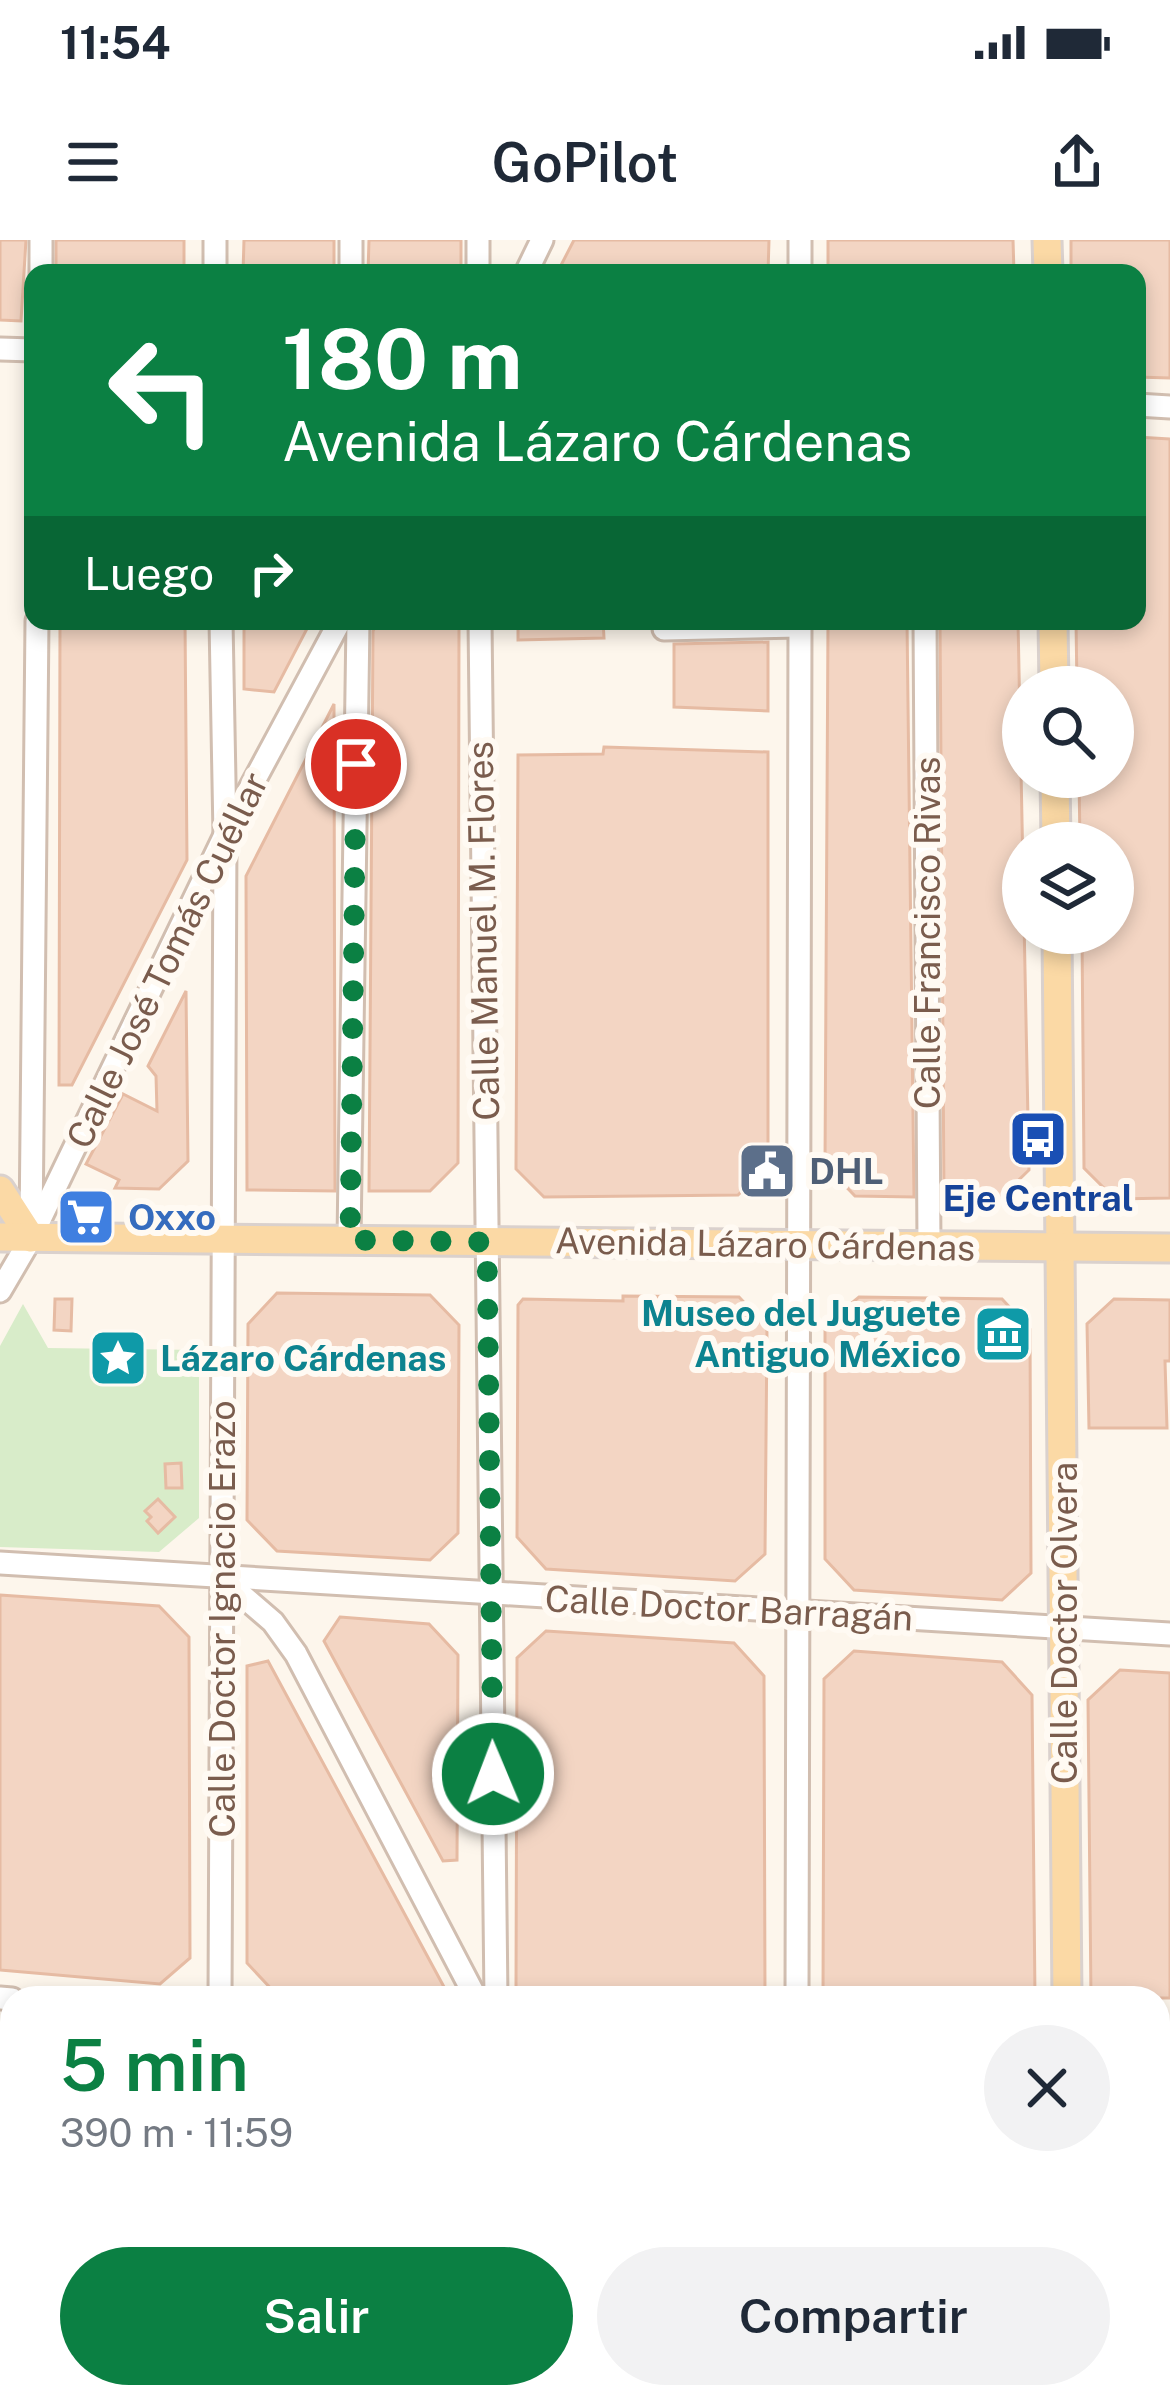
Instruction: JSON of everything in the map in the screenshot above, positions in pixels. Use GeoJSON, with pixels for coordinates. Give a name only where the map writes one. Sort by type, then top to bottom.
{"type":"FeatureCollection","features":[{"type":"Feature","properties":{"kind":"main road"},"geometry":{"type":"LineString","coordinates":[[1053,630],[1054,666]]}},
{"type":"Feature","properties":{"kind":"main road","name":"Calle Doctor Olvera"},"geometry":{"type":"LineString","coordinates":[[1057,954],[1067,1986]]}},
{"type":"Feature","properties":{"kind":"main road"},"geometry":{"type":"LineString","coordinates":[[0,1190],[31,1238]]}},
{"type":"Feature","properties":{"kind":"main road","name":"Avenida Lázaro Cárdenas"},"geometry":{"type":"LineString","coordinates":[[0,1237],[1170,1248]]}},
{"type":"Feature","properties":{"kind":"street"},"geometry":{"type":"LineString","coordinates":[[31,1238],[38,630]]}},
{"type":"Feature","properties":{"kind":"street","name":"Calle Doctor Ignacio Erazo"},"geometry":{"type":"LineString","coordinates":[[220,1986],[225,1239],[221,630]]}},
{"type":"Feature","properties":{"kind":"street","name":"Calle José Tomás Cuéllar"},"geometry":{"type":"LineString","coordinates":[[0,1291],[31,1238],[225,835],[335,630]]}},
{"type":"Feature","properties":{"kind":"street"},"geometry":{"type":"LineString","coordinates":[[350,1240],[358,630]]}},
{"type":"Feature","properties":{"kind":"street","name":"Calle Manuel M. Flores"},"geometry":{"type":"LineString","coordinates":[[480,630],[496,1986]]}},
{"type":"Feature","properties":{"kind":"street"},"geometry":{"type":"LineString","coordinates":[[797,1986],[800,630]]}},
{"type":"Feature","properties":{"kind":"street","name":"Calle Francisco Rivas"},"geometry":{"type":"LineString","coordinates":[[925,630],[929,1245]]}},
{"type":"Feature","properties":{"kind":"street","name":"Calle Doctor Barragán"},"geometry":{"type":"LineString","coordinates":[[0,1563],[1170,1634]]}},
{"type":"Feature","properties":{"kind":"street"},"geometry":{"type":"LineString","coordinates":[[222,1579],[273,1622],[296,1654],[470,1986]]}},
{"type":"Feature","properties":{"kind":"green space"},"geometry":{"type":"Polygon","coordinates":[[[23,1304],[48,1348],[199,1350],[199,1518],[159,1552],[0,1547],[0,1346],[23,1304]]]}},
{"type":"Feature","properties":{"kind":"building"},"geometry":{"type":"Polygon","coordinates":[[[0,240],[26,240],[21,321],[0,320],[0,240]]]}},
{"type":"Feature","properties":{"kind":"building"},"geometry":{"type":"Polygon","coordinates":[[[56,240],[184,240],[184,264],[56,264],[56,240]]]}},
{"type":"Feature","properties":{"kind":"building"},"geometry":{"type":"Polygon","coordinates":[[[244,240],[334,240],[334,264],[243,264],[244,240]]]}},
{"type":"Feature","properties":{"kind":"building"},"geometry":{"type":"Polygon","coordinates":[[[369,240],[461,240],[461,264],[368,264],[369,240]]]}},
{"type":"Feature","properties":{"kind":"building"},"geometry":{"type":"Polygon","coordinates":[[[574,240],[769,240],[768,264],[562,264],[574,240]]]}},
{"type":"Feature","properties":{"kind":"building"},"geometry":{"type":"Polygon","coordinates":[[[828,240],[1013,240],[1014,264],[828,264],[828,240]]]}},
{"type":"Feature","properties":{"kind":"building"},"geometry":{"type":"Polygon","coordinates":[[[1071,240],[1170,240],[1170,378],[1146,377],[1146,264],[1071,264],[1071,240]]]}},
{"type":"Feature","properties":{"kind":"building"},"geometry":{"type":"Polygon","coordinates":[[[1146,438],[1170,439],[1170,1198],[1115,1199],[1084,1168],[1082,954],[1134,954],[1134,822],[1080,822],[1079,798],[1134,798],[1134,666],[1077,666],[1076,630],[1146,630],[1146,438]]]}},
{"type":"Feature","properties":{"kind":"building"},"geometry":{"type":"Polygon","coordinates":[[[60,630],[185,630],[187,860],[72,1085],[59,1085],[60,630]]]}},
{"type":"Feature","properties":{"kind":"building"},"geometry":{"type":"Polygon","coordinates":[[[244,630],[306,630],[274,692],[244,689],[244,630]]]}},
{"type":"Feature","properties":{"kind":"building"},"geometry":{"type":"Polygon","coordinates":[[[459,630],[458,1163],[430,1191],[369,1191],[373,631],[459,630]]]}},
{"type":"Feature","properties":{"kind":"building"},"geometry":{"type":"Polygon","coordinates":[[[518,630],[604,630],[604,638],[518,640],[518,630]]]}},
{"type":"Feature","properties":{"kind":"building"},"geometry":{"type":"Polygon","coordinates":[[[828,630],[907,630],[914,1197],[855,1196],[825,1165],[828,630]]]}},
{"type":"Feature","properties":{"kind":"building"},"geometry":{"type":"Polygon","coordinates":[[[940,630],[1018,630],[1019,666],[1002,666],[1002,798],[1022,798],[1022,822],[1002,822],[1002,954],[1025,954],[1029,1170],[1000,1198],[944,1198],[940,630]]]}},
{"type":"Feature","properties":{"kind":"building"},"geometry":{"type":"Polygon","coordinates":[[[768,642],[768,711],[674,707],[674,644],[768,642]]]}},
{"type":"Feature","properties":{"kind":"building"},"geometry":{"type":"Polygon","coordinates":[[[334,704],[335,1191],[247,1190],[246,876],[334,704]]]}},
{"type":"Feature","properties":{"kind":"building"},"geometry":{"type":"Polygon","coordinates":[[[604,747],[768,752],[768,1165],[738,1195],[544,1197],[516,1169],[518,755],[603,754],[604,747]]]}},
{"type":"Feature","properties":{"kind":"building"},"geometry":{"type":"Polygon","coordinates":[[[186,991],[188,1161],[159,1189],[115,1188],[119,1180],[86,1164],[123,1094],[157,1111],[156,1076],[148,1066],[186,991]]]}},
{"type":"Feature","properties":{"kind":"building"},"geometry":{"type":"Polygon","coordinates":[[[277,1293],[430,1295],[459,1325],[458,1533],[430,1560],[277,1551],[247,1520],[248,1324],[277,1293]]]}},
{"type":"Feature","properties":{"kind":"building"},"geometry":{"type":"Polygon","coordinates":[[[623,1296],[739,1297],[767,1327],[765,1554],[735,1581],[546,1569],[517,1537],[518,1305],[523,1299],[623,1301],[623,1296]]]}},
{"type":"Feature","properties":{"kind":"building"},"geometry":{"type":"Polygon","coordinates":[[[859,1297],[1002,1299],[1030,1329],[1031,1573],[1002,1600],[854,1590],[825,1559],[825,1325],[859,1297]]]}},
{"type":"Feature","properties":{"kind":"building"},"geometry":{"type":"Polygon","coordinates":[[[55,1299],[72,1299],[71,1331],[54,1330],[55,1299]]]}},
{"type":"Feature","properties":{"kind":"building"},"geometry":{"type":"Polygon","coordinates":[[[1114,1299],[1170,1300],[1167,1428],[1089,1428],[1087,1324],[1114,1299]]]}},
{"type":"Feature","properties":{"kind":"building"},"geometry":{"type":"Polygon","coordinates":[[[181,1463],[182,1488],[166,1488],[165,1464],[181,1463]]]}},
{"type":"Feature","properties":{"kind":"building"},"geometry":{"type":"Polygon","coordinates":[[[158,1499],[175,1517],[158,1533],[145,1511],[158,1499]]]}},
{"type":"Feature","properties":{"kind":"building"},"geometry":{"type":"Polygon","coordinates":[[[0,1595],[159,1606],[189,1637],[190,1958],[160,1984],[0,1970],[0,1595]]]}},
{"type":"Feature","properties":{"kind":"building"},"geometry":{"type":"Polygon","coordinates":[[[340,1617],[429,1624],[458,1655],[457,1860],[443,1861],[324,1641],[340,1617]]]}},
{"type":"Feature","properties":{"kind":"building"},"geometry":{"type":"Polygon","coordinates":[[[546,1631],[734,1643],[764,1676],[765,1986],[516,1986],[517,1658],[546,1631]]]}},
{"type":"Feature","properties":{"kind":"building"},"geometry":{"type":"Polygon","coordinates":[[[854,1651],[1002,1662],[1032,1695],[1035,1986],[823,1986],[824,1679],[854,1651]]]}},
{"type":"Feature","properties":{"kind":"building"},"geometry":{"type":"Polygon","coordinates":[[[268,1661],[443,1986],[269,1986],[247,1963],[247,1666],[268,1661]]]}},
{"type":"Feature","properties":{"kind":"building"},"geometry":{"type":"Polygon","coordinates":[[[1120,1670],[1170,1673],[1170,1986],[1091,1986],[1088,1700],[1120,1670]]]}},
{"type":"Feature","properties":{"kind":"place","name":"Eje Central"},"geometry":{"type":"Point","coordinates":[1038,1139]}},
{"type":"Feature","properties":{"kind":"place","name":"DHL"},"geometry":{"type":"Point","coordinates":[767,1171]}},
{"type":"Feature","properties":{"kind":"place","name":"Oxxo"},"geometry":{"type":"Point","coordinates":[86,1217]}},
{"type":"Feature","properties":{"kind":"place","name":"Museo del Juguete Antiguo México"},"geometry":{"type":"Point","coordinates":[1003,1334]}},
{"type":"Feature","properties":{"kind":"place","name":"Lázaro Cárdenas"},"geometry":{"type":"Point","coordinates":[118,1358]}},
{"type":"Feature","properties":{"kind":"route"},"geometry":{"type":"LineString","coordinates":[[356,764],[350,1240],[487,1242],[493,1774]]}}]}
